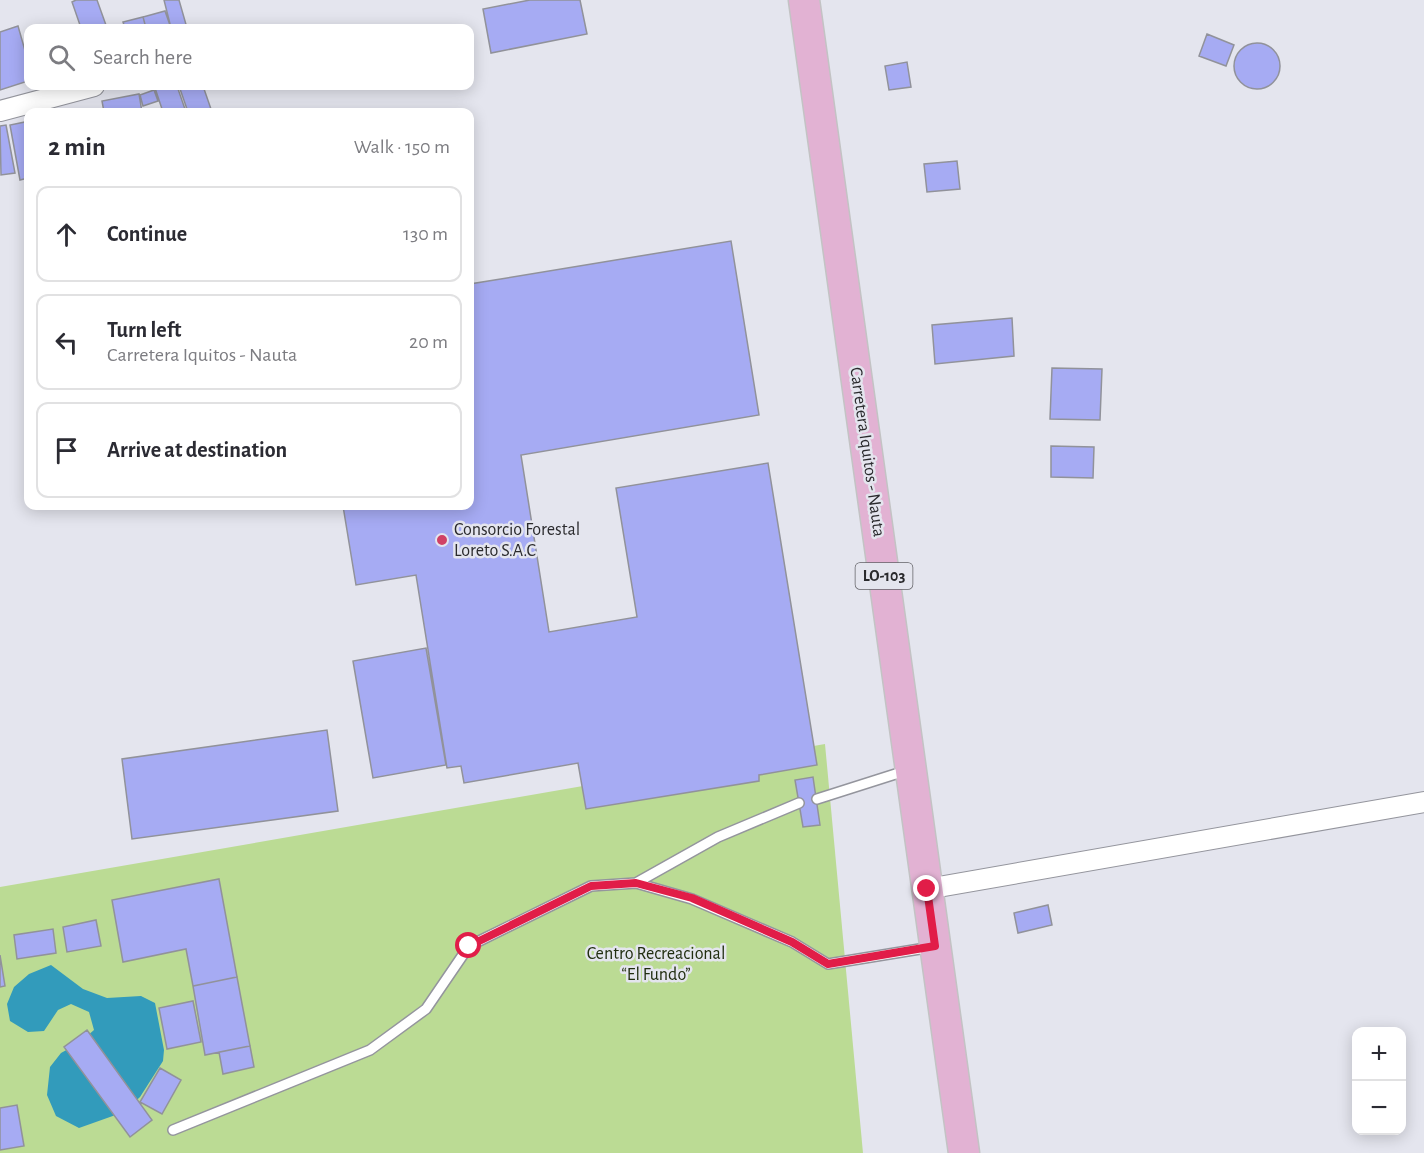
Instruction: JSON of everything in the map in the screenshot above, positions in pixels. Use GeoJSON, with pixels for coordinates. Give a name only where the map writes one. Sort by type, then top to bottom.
{"type":"FeatureCollection","features":[{"type":"Feature","properties":{"kind":"main road","name":"Carretera Iquitos - Nauta"},"geometry":{"type":"LineString","coordinates":[[804,0],[964,1153]]}},
{"type":"Feature","properties":{"kind":"street"},"geometry":{"type":"LineString","coordinates":[[0,111],[79,90]]}},
{"type":"Feature","properties":{"kind":"street"},"geometry":{"type":"LineString","coordinates":[[927,889],[1424,802]]}},
{"type":"Feature","properties":{"kind":"lane"},"geometry":{"type":"LineString","coordinates":[[817,799],[910,769]]}},
{"type":"Feature","properties":{"kind":"lane"},"geometry":{"type":"LineString","coordinates":[[636,883],[718,837],[799,803]]}},
{"type":"Feature","properties":{"kind":"lane"},"geometry":{"type":"LineString","coordinates":[[173,1130],[370,1050],[426,1009],[469,946],[591,886],[636,883],[692,898],[792,942],[828,964],[935,946]]}},
{"type":"Feature","properties":{"kind":"green space","name":"Centro Recreacional “El Fundo”"},"geometry":{"type":"Polygon","coordinates":[[[825,744],[863,1153],[0,1153],[0,887],[825,744]]]}},
{"type":"Feature","properties":{"kind":"water"},"geometry":{"type":"Polygon","coordinates":[[[51,965],[83,989],[107,998],[141,996],[155,1003],[164,1050],[163,1061],[140,1097],[124,1112],[79,1128],[56,1116],[47,1095],[50,1067],[61,1053],[79,1043],[94,1030],[89,1012],[71,1004],[58,1010],[44,1031],[28,1032],[10,1021],[7,1004],[14,987],[29,974],[51,965]]]}},
{"type":"Feature","properties":{"kind":"building"},"geometry":{"type":"Polygon","coordinates":[[[97,0],[106,24],[80,24],[72,2],[97,0]]]}},
{"type":"Feature","properties":{"kind":"building"},"geometry":{"type":"Polygon","coordinates":[[[164,0],[179,0],[186,24],[170,24],[164,0]]]}},
{"type":"Feature","properties":{"kind":"building"},"geometry":{"type":"Polygon","coordinates":[[[530,0],[580,0],[587,34],[491,53],[483,9],[530,0]]]}},
{"type":"Feature","properties":{"kind":"building"},"geometry":{"type":"Polygon","coordinates":[[[165,11],[170,24],[145,24],[143,17],[165,11]]]}},
{"type":"Feature","properties":{"kind":"building"},"geometry":{"type":"Polygon","coordinates":[[[143,17],[145,24],[124,24],[123,22],[143,17]]]}},
{"type":"Feature","properties":{"kind":"building"},"geometry":{"type":"Polygon","coordinates":[[[18,26],[24,47],[24,82],[0,90],[0,32],[18,26]]]}},
{"type":"Feature","properties":{"kind":"building"},"geometry":{"type":"Polygon","coordinates":[[[1207,34],[1234,45],[1226,66],[1199,56],[1207,34]]]}},
{"type":"Feature","properties":{"kind":"building"},"geometry":{"type":"Polygon","coordinates":[[[1257,43],[1273,50],[1280,66],[1273,82],[1257,89],[1241,82],[1234,66],[1241,50],[1257,43]]]}},
{"type":"Feature","properties":{"kind":"building"},"geometry":{"type":"Polygon","coordinates":[[[907,62],[911,87],[889,90],[885,66],[907,62]]]}},
{"type":"Feature","properties":{"kind":"building"},"geometry":{"type":"Polygon","coordinates":[[[154,90],[158,101],[143,106],[140,95],[154,90]]]}},
{"type":"Feature","properties":{"kind":"building"},"geometry":{"type":"Polygon","coordinates":[[[156,90],[178,90],[185,108],[162,108],[156,90]]]}},
{"type":"Feature","properties":{"kind":"building"},"geometry":{"type":"Polygon","coordinates":[[[180,90],[204,90],[211,108],[187,108],[180,90]]]}},
{"type":"Feature","properties":{"kind":"building"},"geometry":{"type":"Polygon","coordinates":[[[139,94],[141,108],[103,108],[102,101],[139,94]]]}},
{"type":"Feature","properties":{"kind":"building"},"geometry":{"type":"Polygon","coordinates":[[[24,122],[24,179],[20,180],[10,125],[24,122]]]}},
{"type":"Feature","properties":{"kind":"building"},"geometry":{"type":"Polygon","coordinates":[[[6,125],[15,173],[1,175],[0,126],[6,125]]]}},
{"type":"Feature","properties":{"kind":"building"},"geometry":{"type":"Polygon","coordinates":[[[957,161],[960,189],[927,192],[924,164],[957,161]]]}},
{"type":"Feature","properties":{"kind":"building","name":"Consorcio Forestal Loreto S.A.C"},"geometry":{"type":"Polygon","coordinates":[[[731,241],[759,415],[521,455],[549,632],[637,617],[616,488],[768,463],[817,765],[759,775],[759,781],[586,809],[578,763],[464,783],[461,766],[447,768],[416,575],[356,585],[344,510],[474,510],[474,283],[731,241]]]}},
{"type":"Feature","properties":{"kind":"building"},"geometry":{"type":"Polygon","coordinates":[[[1012,318],[1014,356],[935,364],[932,325],[1012,318]]]}},
{"type":"Feature","properties":{"kind":"building"},"geometry":{"type":"Polygon","coordinates":[[[1052,368],[1102,369],[1100,420],[1050,419],[1052,368]]]}},
{"type":"Feature","properties":{"kind":"building"},"geometry":{"type":"Polygon","coordinates":[[[1051,446],[1094,447],[1093,478],[1051,477],[1051,446]]]}},
{"type":"Feature","properties":{"kind":"building"},"geometry":{"type":"Polygon","coordinates":[[[426,648],[446,765],[373,778],[353,661],[426,648]]]}},
{"type":"Feature","properties":{"kind":"building"},"geometry":{"type":"Polygon","coordinates":[[[327,730],[338,811],[132,839],[122,759],[327,730]]]}},
{"type":"Feature","properties":{"kind":"building"},"geometry":{"type":"Polygon","coordinates":[[[813,777],[820,825],[803,827],[795,780],[813,777]]]}},
{"type":"Feature","properties":{"kind":"building"},"geometry":{"type":"Polygon","coordinates":[[[219,879],[237,977],[193,986],[186,949],[123,962],[112,900],[219,879]]]}},
{"type":"Feature","properties":{"kind":"building"},"geometry":{"type":"Polygon","coordinates":[[[1048,905],[1052,925],[1018,933],[1014,913],[1048,905]]]}},
{"type":"Feature","properties":{"kind":"building"},"geometry":{"type":"Polygon","coordinates":[[[96,920],[101,946],[67,952],[63,927],[96,920]]]}},
{"type":"Feature","properties":{"kind":"building"},"geometry":{"type":"Polygon","coordinates":[[[53,929],[56,953],[17,959],[14,935],[53,929]]]}},
{"type":"Feature","properties":{"kind":"building"},"geometry":{"type":"Polygon","coordinates":[[[0,955],[5,986],[0,987],[0,955]]]}},
{"type":"Feature","properties":{"kind":"building"},"geometry":{"type":"Polygon","coordinates":[[[237,977],[250,1046],[205,1055],[193,986],[237,977]]]}},
{"type":"Feature","properties":{"kind":"building"},"geometry":{"type":"Polygon","coordinates":[[[193,1001],[201,1042],[167,1049],[159,1008],[193,1001]]]}},
{"type":"Feature","properties":{"kind":"building"},"geometry":{"type":"Polygon","coordinates":[[[87,1030],[152,1120],[130,1137],[64,1047],[87,1030]]]}},
{"type":"Feature","properties":{"kind":"building"},"geometry":{"type":"Polygon","coordinates":[[[250,1046],[254,1067],[223,1074],[219,1052],[250,1046]]]}},
{"type":"Feature","properties":{"kind":"building"},"geometry":{"type":"Polygon","coordinates":[[[160,1068],[181,1080],[162,1114],[140,1102],[160,1068]]]}},
{"type":"Feature","properties":{"kind":"building"},"geometry":{"type":"Polygon","coordinates":[[[17,1105],[24,1146],[0,1150],[0,1108],[17,1105]]]}},
{"type":"Feature","properties":{"kind":"place","name":"Consorcio Forestal Loreto S.A.C"},"geometry":{"type":"Point","coordinates":[442,540]}},
{"type":"Feature","properties":{"kind":"route"},"geometry":{"type":"LineString","coordinates":[[469,946],[591,886],[636,883],[692,898],[792,942],[828,964],[935,946],[927,889]]}}]}
